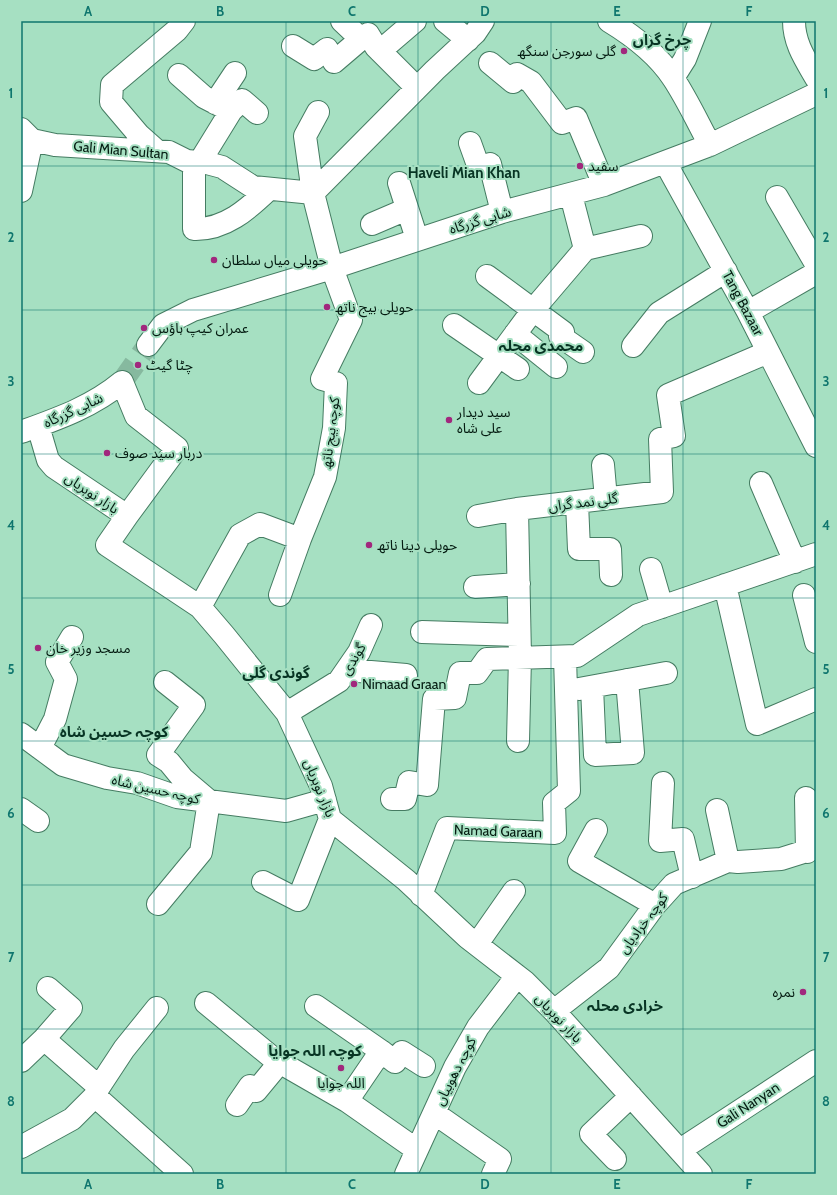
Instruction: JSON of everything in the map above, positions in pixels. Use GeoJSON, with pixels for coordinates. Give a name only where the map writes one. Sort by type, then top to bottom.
{"type":"FeatureCollection","features":[{"type":"Feature","properties":{"kind":"street"},"geometry":{"type":"LineString","coordinates":[[157,151],[139,135],[111,102],[112,85],[176,30],[184,21]]}},
{"type":"Feature","properties":{"kind":"street"},"geometry":{"type":"LineString","coordinates":[[342,21],[361,39]]}},
{"type":"Feature","properties":{"kind":"street"},"geometry":{"type":"LineString","coordinates":[[380,51],[415,21]]}},
{"type":"Feature","properties":{"kind":"street"},"geometry":{"type":"LineString","coordinates":[[445,21],[468,40]]}},
{"type":"Feature","properties":{"kind":"street"},"geometry":{"type":"LineString","coordinates":[[313,192],[417,88],[475,33],[483,21]]}},
{"type":"Feature","properties":{"kind":"street"},"geometry":{"type":"LineString","coordinates":[[609,21],[626,32],[658,59],[673,78],[710,145]]}},
{"type":"Feature","properties":{"kind":"street"},"geometry":{"type":"LineString","coordinates":[[673,78],[685,59],[700,21]]}},
{"type":"Feature","properties":{"kind":"street"},"geometry":{"type":"LineString","coordinates":[[794,21],[794,34],[800,52],[816,78]]}},
{"type":"Feature","properties":{"kind":"street"},"geometry":{"type":"LineString","coordinates":[[293,46],[314,59],[327,49],[334,62],[368,34],[380,51],[417,88]]}},
{"type":"Feature","properties":{"kind":"street"},"geometry":{"type":"LineString","coordinates":[[490,63],[513,82],[517,74],[531,82],[562,123],[576,118],[604,186]]}},
{"type":"Feature","properties":{"kind":"street"},"geometry":{"type":"LineString","coordinates":[[235,73],[223,107],[197,163],[194,229],[220,226],[241,214],[268,190]]}},
{"type":"Feature","properties":{"kind":"street"},"geometry":{"type":"LineString","coordinates":[[179,75],[204,97],[223,107],[242,100],[257,113]]}},
{"type":"Feature","properties":{"kind":"street","name":"شاہی گزرگاہ"},"geometry":{"type":"LineString","coordinates":[[148,345],[163,325],[193,310],[332,268],[502,212],[604,186],[710,145],[816,94]]}},
{"type":"Feature","properties":{"kind":"street"},"geometry":{"type":"LineString","coordinates":[[318,112],[304,136],[313,192],[332,268]]}},
{"type":"Feature","properties":{"kind":"street"},"geometry":{"type":"LineString","coordinates":[[21,191],[26,134]]}},
{"type":"Feature","properties":{"kind":"street","name":"Gali Mian Sultan"},"geometry":{"type":"LineString","coordinates":[[26,134],[55,145],[169,152],[187,161],[207,163],[222,167],[253,187],[268,190],[313,192]]}},
{"type":"Feature","properties":{"kind":"street"},"geometry":{"type":"LineString","coordinates":[[470,143],[479,168],[490,164],[502,212]]}},
{"type":"Feature","properties":{"kind":"street","name":"Tang Bazaar"},"geometry":{"type":"LineString","coordinates":[[664,162],[748,312],[816,446]]}},
{"type":"Feature","properties":{"kind":"street"},"geometry":{"type":"LineString","coordinates":[[399,183],[417,239]]}},
{"type":"Feature","properties":{"kind":"street"},"geometry":{"type":"LineString","coordinates":[[571,195],[585,249]]}},
{"type":"Feature","properties":{"kind":"street"},"geometry":{"type":"LineString","coordinates":[[777,197],[816,264]]}},
{"type":"Feature","properties":{"kind":"street"},"geometry":{"type":"LineString","coordinates":[[372,224],[407,209]]}},
{"type":"Feature","properties":{"kind":"street"},"geometry":{"type":"LineString","coordinates":[[479,383],[514,334],[585,249],[641,236]]}},
{"type":"Feature","properties":{"kind":"street","name":"کوچہ بیج ناتھ"},"geometry":{"type":"LineString","coordinates":[[300,539],[325,477],[334,428],[336,383],[322,379],[351,320],[332,268]]}},
{"type":"Feature","properties":{"kind":"street"},"geometry":{"type":"LineString","coordinates":[[633,346],[659,313],[677,313],[726,271]]}},
{"type":"Feature","properties":{"kind":"street"},"geometry":{"type":"LineString","coordinates":[[748,312],[816,273]]}},
{"type":"Feature","properties":{"kind":"street"},"geometry":{"type":"LineString","coordinates":[[488,276],[563,332],[560,336],[583,352]]}},
{"type":"Feature","properties":{"kind":"street"},"geometry":{"type":"LineString","coordinates":[[454,325],[518,369]]}},
{"type":"Feature","properties":{"kind":"street"},"geometry":{"type":"LineString","coordinates":[[514,334],[556,367]]}},
{"type":"Feature","properties":{"kind":"street","name":"گلی نمد گراں"},"geometry":{"type":"LineString","coordinates":[[478,516],[662,492],[660,439],[674,436],[668,395],[768,352]]}},
{"type":"Feature","properties":{"kind":"street","name":"شاہی گزرگاہ"},"geometry":{"type":"LineString","coordinates":[[30,429],[61,418],[97,401],[122,382],[136,416],[178,448],[127,516]]}},
{"type":"Feature","properties":{"kind":"street","name":"بازار نوہریاں"},"geometry":{"type":"LineString","coordinates":[[30,429],[48,460],[54,467],[127,516],[107,545],[200,607],[287,713],[321,786],[327,809],[421,895],[477,944],[517,976],[554,1011],[701,1174]]}},
{"type":"Feature","properties":{"kind":"street"},"geometry":{"type":"LineString","coordinates":[[603,466],[606,499]]}},
{"type":"Feature","properties":{"kind":"street"},"geometry":{"type":"LineString","coordinates":[[760,483],[795,562]]}},
{"type":"Feature","properties":{"kind":"street"},"geometry":{"type":"LineString","coordinates":[[577,503],[580,549],[610,549],[610,575]]}},
{"type":"Feature","properties":{"kind":"street"},"geometry":{"type":"LineString","coordinates":[[517,510],[520,635],[518,741]]}},
{"type":"Feature","properties":{"kind":"street"},"geometry":{"type":"LineString","coordinates":[[200,607],[240,535],[260,524],[300,539],[280,595]]}},
{"type":"Feature","properties":{"kind":"street"},"geometry":{"type":"LineString","coordinates":[[392,798],[405,799],[409,782],[427,784],[434,699],[455,698],[460,673],[477,673],[487,659],[577,656],[638,615],[816,554]]}},
{"type":"Feature","properties":{"kind":"street"},"geometry":{"type":"LineString","coordinates":[[652,569],[662,607]]}},
{"type":"Feature","properties":{"kind":"street"},"geometry":{"type":"LineString","coordinates":[[475,587],[519,584]]}},
{"type":"Feature","properties":{"kind":"street"},"geometry":{"type":"LineString","coordinates":[[725,585],[757,724],[816,699]]}},
{"type":"Feature","properties":{"kind":"street"},"geometry":{"type":"LineString","coordinates":[[804,595],[816,642]]}},
{"type":"Feature","properties":{"kind":"street","name":"گوندی"},"geometry":{"type":"LineString","coordinates":[[287,713],[339,681],[360,652],[371,625]]}},
{"type":"Feature","properties":{"kind":"street"},"geometry":{"type":"LineString","coordinates":[[422,632],[520,635]]}},
{"type":"Feature","properties":{"kind":"street"},"geometry":{"type":"LineString","coordinates":[[40,748],[54,719],[66,679],[57,662],[72,637]]}},
{"type":"Feature","properties":{"kind":"street","name":"Namad Garaan"},"geometry":{"type":"LineString","coordinates":[[421,895],[447,828],[555,833],[554,803],[569,791],[565,657]]}},
{"type":"Feature","properties":{"kind":"street"},"geometry":{"type":"LineString","coordinates":[[347,670],[406,676]]}},
{"type":"Feature","properties":{"kind":"street"},"geometry":{"type":"LineString","coordinates":[[566,692],[666,673]]}},
{"type":"Feature","properties":{"kind":"street"},"geometry":{"type":"LineString","coordinates":[[592,686],[595,755],[633,753],[627,680]]}},
{"type":"Feature","properties":{"kind":"street"},"geometry":{"type":"LineString","coordinates":[[158,904],[201,852],[209,801],[183,780],[169,762],[158,755],[194,705],[165,682]]}},
{"type":"Feature","properties":{"kind":"street","name":"کوچہ حسین شاہ"},"geometry":{"type":"LineString","coordinates":[[21,734],[63,765],[107,778],[137,783],[177,796],[286,811],[327,809]]}},
{"type":"Feature","properties":{"kind":"street"},"geometry":{"type":"LineString","coordinates":[[663,783],[660,841],[683,839],[692,877]]}},
{"type":"Feature","properties":{"kind":"street"},"geometry":{"type":"LineString","coordinates":[[806,798],[812,850]]}},
{"type":"Feature","properties":{"kind":"street"},"geometry":{"type":"LineString","coordinates":[[264,882],[298,900],[327,809]]}},
{"type":"Feature","properties":{"kind":"street"},"geometry":{"type":"LineString","coordinates":[[716,810],[728,861]]}},
{"type":"Feature","properties":{"kind":"street"},"geometry":{"type":"LineString","coordinates":[[596,830],[580,861],[655,905]]}},
{"type":"Feature","properties":{"kind":"street","name":"کوچہ خرادیاں"},"geometry":{"type":"LineString","coordinates":[[554,1011],[609,968],[655,905],[674,884],[728,861],[738,862],[781,859],[812,850]]}},
{"type":"Feature","properties":{"kind":"street"},"geometry":{"type":"LineString","coordinates":[[477,944],[514,892]]}},
{"type":"Feature","properties":{"kind":"street","name":"کوچہ دھوبیاں"},"geometry":{"type":"LineString","coordinates":[[406,1174],[455,1067],[478,1027],[517,976]]}},
{"type":"Feature","properties":{"kind":"street"},"geometry":{"type":"LineString","coordinates":[[21,1061],[44,1039],[71,1008],[48,988]]}},
{"type":"Feature","properties":{"kind":"street"},"geometry":{"type":"LineString","coordinates":[[206,1004],[280,1062],[347,1101],[417,1150]]}},
{"type":"Feature","properties":{"kind":"street"},"geometry":{"type":"LineString","coordinates":[[316,1006],[395,1062],[402,1052],[424,1066]]}},
{"type":"Feature","properties":{"kind":"street"},"geometry":{"type":"LineString","coordinates":[[21,1147],[72,1118],[97,1092],[124,1049],[157,1008]]}},
{"type":"Feature","properties":{"kind":"street"},"geometry":{"type":"LineString","coordinates":[[44,1039],[182,1174]]}},
{"type":"Feature","properties":{"kind":"street"},"geometry":{"type":"LineString","coordinates":[[347,1101],[381,1051]]}},
{"type":"Feature","properties":{"kind":"street","name":"Gali Nanyan"},"geometry":{"type":"LineString","coordinates":[[680,1150],[816,1061]]}},
{"type":"Feature","properties":{"kind":"street"},"geometry":{"type":"LineString","coordinates":[[237,1105],[250,1086],[256,1091],[280,1062]]}},
{"type":"Feature","properties":{"kind":"street"},"geometry":{"type":"LineString","coordinates":[[615,1159],[591,1134],[631,1096]]}},
{"type":"Feature","properties":{"kind":"street"},"geometry":{"type":"LineString","coordinates":[[434,1113],[500,1159],[493,1174]]}},
{"type":"Feature","properties":{"kind":"tunnel"},"geometry":{"type":"LineString","coordinates":[[122,382],[148,345]]}},
{"type":"Feature","properties":{"kind":"place","name":"گلی سورجن سنگھ"},"geometry":{"type":"Point","coordinates":[624,51]}},
{"type":"Feature","properties":{"kind":"place","name":"سفید"},"geometry":{"type":"Point","coordinates":[580,166]}},
{"type":"Feature","properties":{"kind":"place","name":"حویلی میاں سلطان"},"geometry":{"type":"Point","coordinates":[214,260]}},
{"type":"Feature","properties":{"kind":"place","name":"حویلی بیج ناتھ"},"geometry":{"type":"Point","coordinates":[327,307]}},
{"type":"Feature","properties":{"kind":"place","name":"عمران کیپ ہاؤس"},"geometry":{"type":"Point","coordinates":[144,328]}},
{"type":"Feature","properties":{"kind":"place","name":"چٹا گیٹ"},"geometry":{"type":"Point","coordinates":[138,365]}},
{"type":"Feature","properties":{"kind":"place","name":"سید دیدار علی شاہ"},"geometry":{"type":"Point","coordinates":[449,420]}},
{"type":"Feature","properties":{"kind":"place","name":"دربار سید صوف"},"geometry":{"type":"Point","coordinates":[107,453]}},
{"type":"Feature","properties":{"kind":"place","name":"حویلی دینا ناتھ"},"geometry":{"type":"Point","coordinates":[369,545]}},
{"type":"Feature","properties":{"kind":"place","name":"مسجد وزیر خان"},"geometry":{"type":"Point","coordinates":[38,648]}},
{"type":"Feature","properties":{"kind":"place","name":"Nimaad Graan"},"geometry":{"type":"Point","coordinates":[354,684]}},
{"type":"Feature","properties":{"kind":"place","name":"نمرہ"},"geometry":{"type":"Point","coordinates":[803,992]}},
{"type":"Feature","properties":{"kind":"place","name":"اللہ جوایا"},"geometry":{"type":"Point","coordinates":[341,1068]}},
{"type":"Feature","properties":{"kind":"district","name":"چرخ گراں"},"geometry":{"type":"Point","coordinates":[662,40]}},
{"type":"Feature","properties":{"kind":"district","name":"Haveli Mian Khan"},"geometry":{"type":"Point","coordinates":[464,173]}},
{"type":"Feature","properties":{"kind":"district","name":"محمدی محلہ"},"geometry":{"type":"Point","coordinates":[541,346]}},
{"type":"Feature","properties":{"kind":"district","name":"گوندی گلی"},"geometry":{"type":"Point","coordinates":[276,673]}},
{"type":"Feature","properties":{"kind":"district","name":"کوچہ حسین شاہ"},"geometry":{"type":"Point","coordinates":[114,732]}},
{"type":"Feature","properties":{"kind":"district","name":"خرادی محلہ"},"geometry":{"type":"Point","coordinates":[625,1006]}},
{"type":"Feature","properties":{"kind":"district","name":"کوچہ اللہ جوایا"},"geometry":{"type":"Point","coordinates":[315,1051]}}]}
